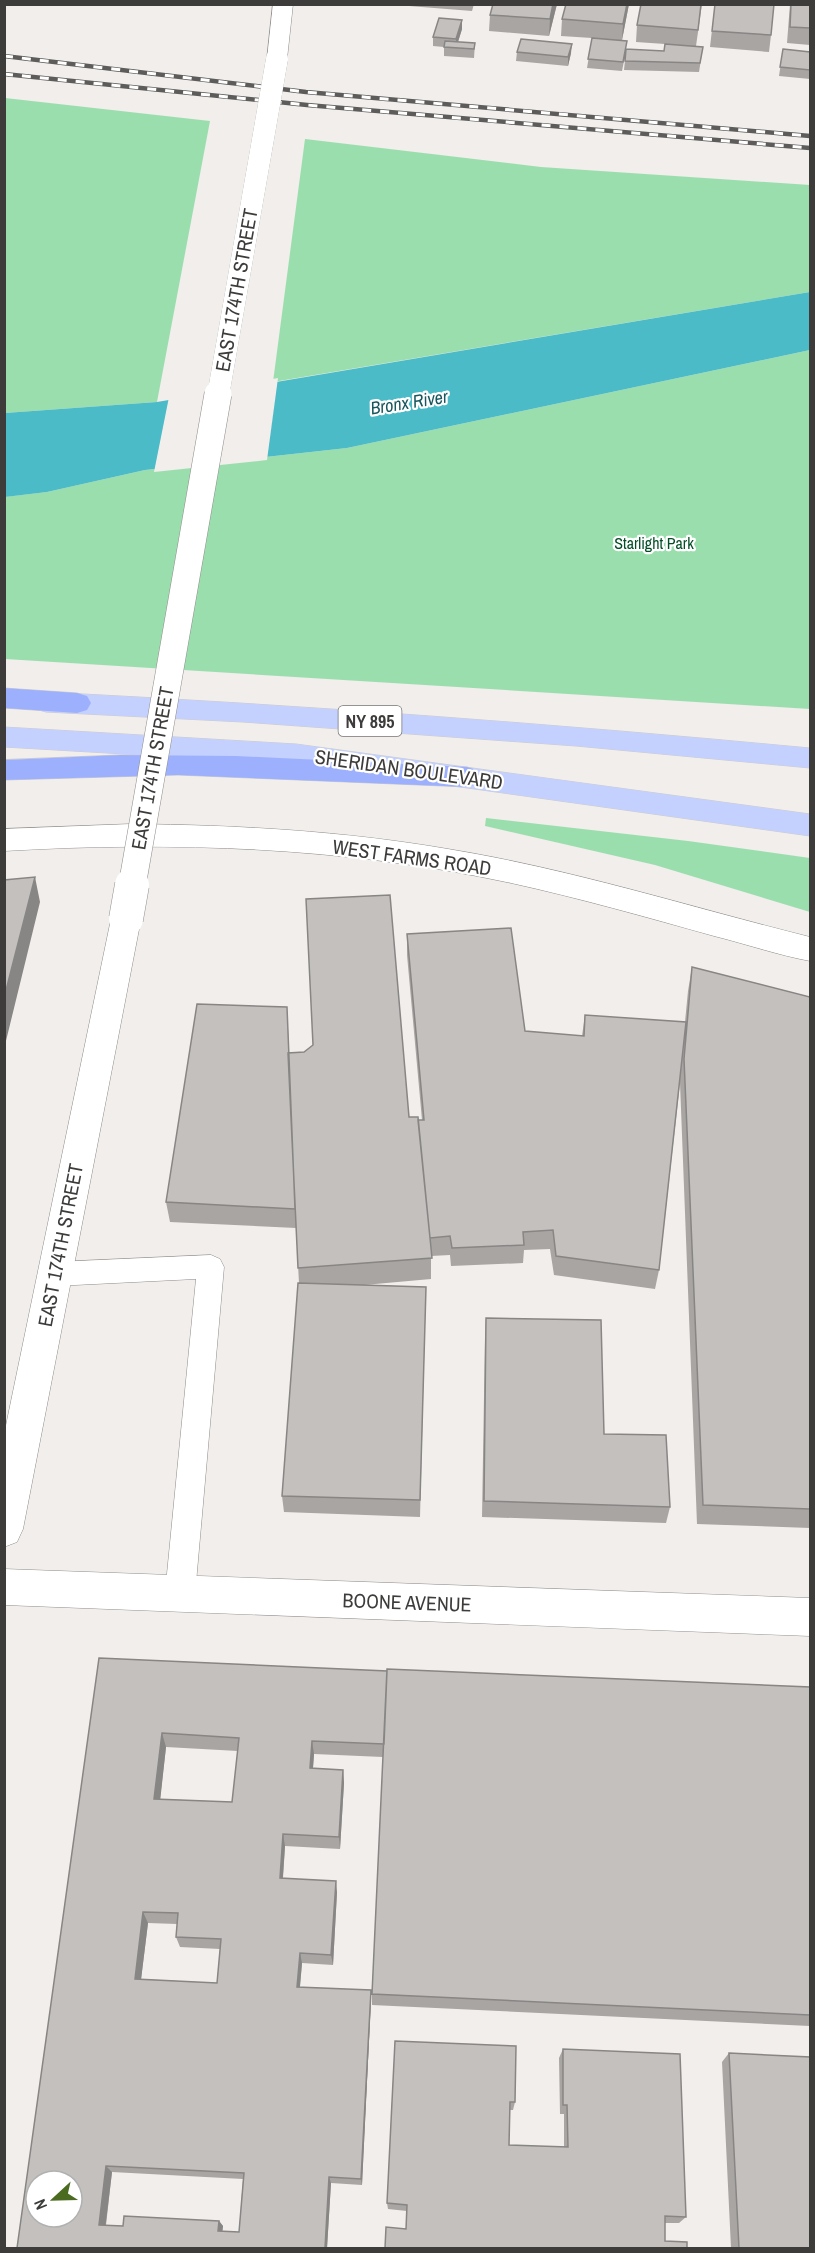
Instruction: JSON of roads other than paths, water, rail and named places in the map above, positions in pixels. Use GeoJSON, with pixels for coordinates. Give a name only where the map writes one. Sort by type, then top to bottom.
{"type":"FeatureCollection","features":[{"type":"Feature","properties":{"kind":"highway"},"geometry":{"type":"LineString","coordinates":[[4,770],[114,765],[208,766],[467,777]]}},
{"type":"Feature","properties":{"kind":"main road","name":"EAST 174TH STREET"},"geometry":{"type":"LineString","coordinates":[[4,1529],[126,919],[277,59],[284,4]]}},
{"type":"Feature","properties":{"kind":"main road","name":"SHERIDAN BOULEVARD"},"geometry":{"type":"LineString","coordinates":[[4,699],[254,713],[576,736],[810,758]]}},
{"type":"Feature","properties":{"kind":"main road","name":"SHERIDAN BOULEVARD"},"geometry":{"type":"LineString","coordinates":[[4,737],[296,754],[810,825]]}},
{"type":"Feature","properties":{"kind":"main road","name":"WEST FARMS ROAD"},"geometry":{"type":"LineString","coordinates":[[4,840],[95,835],[169,836],[287,841],[385,851],[510,871],[810,949]]}},
{"type":"Feature","properties":{"kind":"main road","name":"BOONE AVENUE"},"geometry":{"type":"LineString","coordinates":[[4,1587],[810,1617]]}},
{"type":"Feature","properties":{"kind":"lane"},"geometry":{"type":"LineString","coordinates":[[54,1275],[211,1267],[180,1594]]}},
{"type":"Feature","properties":{"kind":"water","name":"Bronx River"},"geometry":{"type":"Polygon","coordinates":[[[810,292],[810,350],[347,448],[145,470],[47,492],[5,497],[5,413],[157,402],[810,292]]]}},
{"type":"Feature","properties":{"kind":"railway"},"geometry":{"type":"LineString","coordinates":[[4,56],[306,92],[810,136]]}},
{"type":"Feature","properties":{"kind":"railway"},"geometry":{"type":"LineString","coordinates":[[4,74],[307,105],[810,148]]}},
{"type":"Feature","properties":{"kind":"park label","name":"Starlight Park"},"geometry":{"type":"Point","coordinates":[654,543]}}]}
